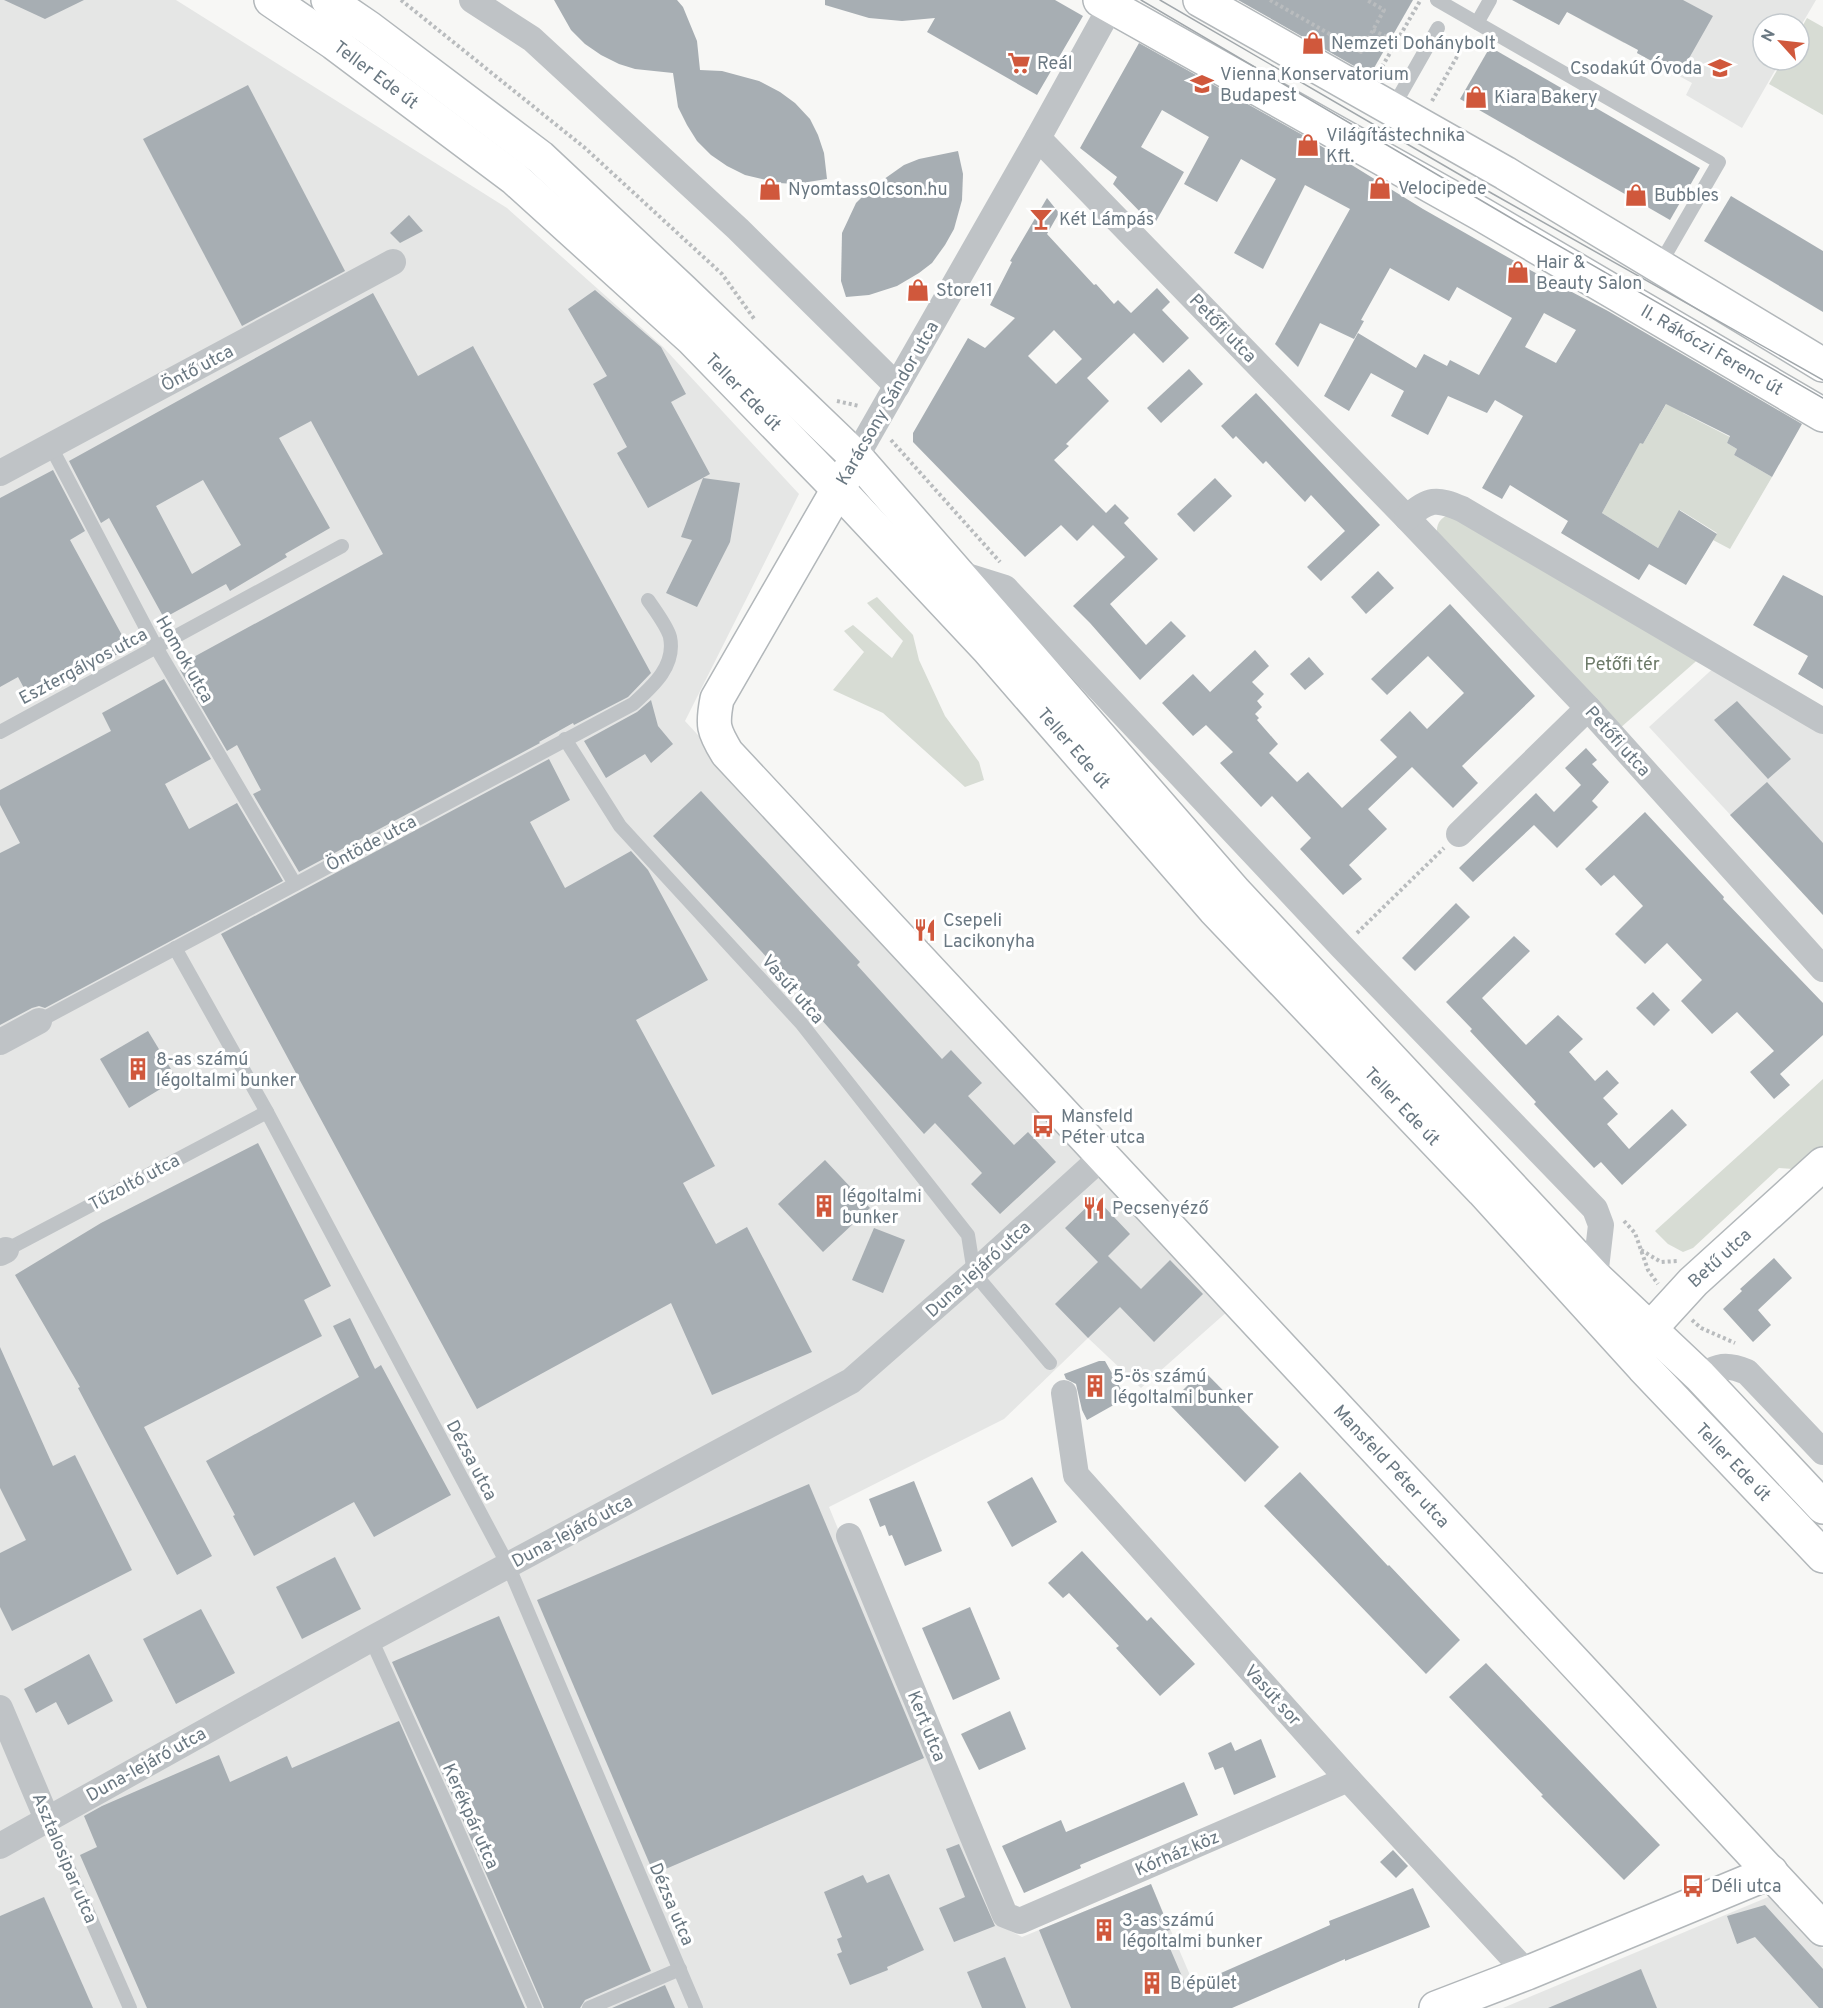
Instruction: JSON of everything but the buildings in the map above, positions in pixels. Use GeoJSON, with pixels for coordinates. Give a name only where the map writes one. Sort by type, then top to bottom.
{"type":"FeatureCollection","features":[{"type":"Feature","properties":{"kind":"main road","name":"Teller Ede út"},"geometry":{"type":"LineString","coordinates":[[271,0],[334,42],[514,178],[692,339],[838,489],[988,649],[1214,909],[1483,1191],[1643,1367],[1823,1556]]}},
{"type":"Feature","properties":{"kind":"main road","name":"Teller Ede út"},"geometry":{"type":"LineString","coordinates":[[328,0],[369,28],[540,157],[856,457],[1235,892],[1595,1277],[1700,1376],[1823,1508]]}},
{"type":"Feature","properties":{"kind":"main road"},"geometry":{"type":"LineString","coordinates":[[1200,0],[1505,173],[1816,357]]}},
{"type":"Feature","properties":{"kind":"main road","name":"II. Rákóczi Ferenc út"},"geometry":{"type":"LineString","coordinates":[[1105,3],[1482,214],[1823,415]]}},
{"type":"Feature","properties":{"kind":"main road","name":"Karácsony Sándor utca"},"geometry":{"type":"LineString","coordinates":[[719,740],[713,722],[717,699],[856,457]]}},
{"type":"Feature","properties":{"kind":"main road","name":"Mansfeld Péter utca"},"geometry":{"type":"LineString","coordinates":[[719,740],[739,768],[1823,1929]]}},
{"type":"Feature","properties":{"kind":"main road","name":"Betű utca"},"geometry":{"type":"LineString","coordinates":[[1643,1367],[1642,1351],[1650,1329],[1693,1282],[1823,1164]]}},
{"type":"Feature","properties":{"kind":"main road"},"geometry":{"type":"LineString","coordinates":[[1436,2008],[1527,1973],[1771,1872]]}},
{"type":"Feature","properties":{"kind":"street"},"geometry":{"type":"LineString","coordinates":[[472,0],[499,7],[738,229],[897,386]]}},
{"type":"Feature","properties":{"kind":"street","name":"Karácsony Sándor utca"},"geometry":{"type":"LineString","coordinates":[[856,457],[1038,138],[1105,3]]}},
{"type":"Feature","properties":{"kind":"street","name":"Petőfi utca"},"geometry":{"type":"LineString","coordinates":[[1038,138],[1588,708],[1823,969]]}},
{"type":"Feature","properties":{"kind":"street","name":"Öntő utca"},"geometry":{"type":"LineString","coordinates":[[0,473],[393,262]]}},
{"type":"Feature","properties":{"kind":"street"},"geometry":{"type":"LineString","coordinates":[[1407,518],[1419,507],[1429,502],[1444,502],[1462,509],[1823,721]]}},
{"type":"Feature","properties":{"kind":"street"},"geometry":{"type":"LineString","coordinates":[[957,573],[1005,588],[1342,947],[1595,1209],[1601,1225],[1595,1277]]}},
{"type":"Feature","properties":{"kind":"street"},"geometry":{"type":"LineString","coordinates":[[1459,834],[1588,708]]}},
{"type":"Feature","properties":{"kind":"street","name":"Öntöde utca"},"geometry":{"type":"LineString","coordinates":[[0,1042],[39,1021]]}},
{"type":"Feature","properties":{"kind":"street","name":"Duna-lejáró utca"},"geometry":{"type":"LineString","coordinates":[[0,1846],[371,1639],[851,1381],[1102,1156]]}},
{"type":"Feature","properties":{"kind":"street"},"geometry":{"type":"LineString","coordinates":[[1700,1376],[1720,1367],[1733,1366],[1746,1372],[1823,1452]]}},
{"type":"Feature","properties":{"kind":"street","name":"Vasút sor"},"geometry":{"type":"LineString","coordinates":[[1064,1393],[1076,1474],[1348,1779],[1527,1973]]}},
{"type":"Feature","properties":{"kind":"street","name":"Kert utca"},"geometry":{"type":"LineString","coordinates":[[849,1536],[1005,1915]]}},
{"type":"Feature","properties":{"kind":"street","name":"Asztalosipar utca"},"geometry":{"type":"LineString","coordinates":[[0,1707],[47,1819]]}},
{"type":"Feature","properties":{"kind":"street","name":"Kórház köz"},"geometry":{"type":"LineString","coordinates":[[1005,1915],[1020,1921],[1348,1779]]}},
{"type":"Feature","properties":{"kind":"lane"},"geometry":{"type":"LineString","coordinates":[[1437,0],[1719,162],[1667,252]]}},
{"type":"Feature","properties":{"kind":"lane"},"geometry":{"type":"LineString","coordinates":[[1477,23],[1490,0]]}},
{"type":"Feature","properties":{"kind":"lane"},"geometry":{"type":"LineString","coordinates":[[1392,109],[1438,28]]}},
{"type":"Feature","properties":{"kind":"lane","name":"Homok utca"},"geometry":{"type":"LineString","coordinates":[[51,447],[156,647],[295,884]]}},
{"type":"Feature","properties":{"kind":"lane","name":"Esztergályos utca"},"geometry":{"type":"LineString","coordinates":[[0,732],[342,546]]}},
{"type":"Feature","properties":{"kind":"lane","name":"Öntöde utca"},"geometry":{"type":"LineString","coordinates":[[39,1021],[633,704],[657,682],[669,659],[669,636],[648,600]]}},
{"type":"Feature","properties":{"kind":"lane","name":"Vasút utca"},"geometry":{"type":"LineString","coordinates":[[565,739],[620,826],[801,1023],[968,1234],[974,1273]]}},
{"type":"Feature","properties":{"kind":"lane","name":"Dézsa utca"},"geometry":{"type":"LineString","coordinates":[[175,948],[267,1112],[508,1565],[696,2008]]}},
{"type":"Feature","properties":{"kind":"lane","name":"Tűzoltó utca"},"geometry":{"type":"LineString","coordinates":[[3,1251],[267,1112]]}},
{"type":"Feature","properties":{"kind":"lane"},"geometry":{"type":"LineString","coordinates":[[974,1273],[1050,1363]]}},
{"type":"Feature","properties":{"kind":"lane","name":"Kerékpár utca"},"geometry":{"type":"LineString","coordinates":[[371,1639],[535,2008]]}},
{"type":"Feature","properties":{"kind":"lane","name":"Asztalosipar utca"},"geometry":{"type":"LineString","coordinates":[[47,1819],[130,2008]]}},
{"type":"Feature","properties":{"kind":"lane"},"geometry":{"type":"LineString","coordinates":[[589,2008],[680,1969]]}},
{"type":"Feature","properties":{"kind":"path"},"geometry":{"type":"LineString","coordinates":[[401,0],[585,148],[722,274]]}},
{"type":"Feature","properties":{"kind":"path"},"geometry":{"type":"LineString","coordinates":[[1270,0],[1361,52],[1384,10],[1367,0]]}},
{"type":"Feature","properties":{"kind":"path"},"geometry":{"type":"LineString","coordinates":[[1377,76],[1421,0]]}},
{"type":"Feature","properties":{"kind":"path"},"geometry":{"type":"LineString","coordinates":[[1430,105],[1477,23]]}},
{"type":"Feature","properties":{"kind":"path"},"geometry":{"type":"LineString","coordinates":[[1374,30],[1396,42]]}},
{"type":"Feature","properties":{"kind":"path"},"geometry":{"type":"LineString","coordinates":[[1355,935],[1459,834]]}},
{"type":"Feature","properties":{"kind":"shaded area"},"geometry":{"type":"Polygon","coordinates":[[[0,0],[176,0],[507,208],[663,347],[799,494],[685,721],[1229,1310],[1141,1388],[1088,1338],[1004,1419],[829,1507],[1001,1926],[1022,1937],[1151,1884],[1204,2008],[0,2008],[0,0]]]}},
{"type":"Feature","properties":{"kind":"shaded area","name":"Csodakút Óvoda"},"geometry":{"type":"Polygon","coordinates":[[[1520,0],[1816,0],[1809,12],[1751,12],[1751,72],[1774,72],[1742,128],[1686,95],[1692,83],[1637,53],[1643,42],[1629,34],[1624,43],[1581,20],[1586,10],[1572,3],[1559,25],[1518,3],[1520,0]]]}},
{"type":"Feature","properties":{"kind":"shaded area"},"geometry":{"type":"Polygon","coordinates":[[[1719,663],[1823,727],[1823,915],[1649,727],[1719,663]]]}},
{"type":"Feature","properties":{"kind":"shaded area"},"geometry":{"type":"Polygon","coordinates":[[[1773,1895],[1823,1949],[1823,2008],[1503,2008],[1773,1895]]]}},
{"type":"Feature","properties":{"kind":"green space"},"geometry":{"type":"Polygon","coordinates":[[[1811,20],[1823,27],[1823,115],[1769,84],[1776,72],[1811,72],[1811,20]]]}},
{"type":"Feature","properties":{"kind":"green space"},"geometry":{"type":"Polygon","coordinates":[[[1675,389],[1683,413],[1730,437],[1727,443],[1737,449],[1734,455],[1772,477],[1730,549],[1713,540],[1717,533],[1680,510],[1658,548],[1602,513],[1627,467],[1619,432],[1643,444],[1675,389]]]}},
{"type":"Feature","properties":{"kind":"green space","name":"Petőfi tér"},"geometry":{"type":"Polygon","coordinates":[[[1450,513],[1702,656],[1619,729],[1437,533],[1440,521],[1450,513]]]}},
{"type":"Feature","properties":{"kind":"green space"},"geometry":{"type":"Polygon","coordinates":[[[877,597],[913,635],[919,660],[945,716],[979,762],[984,780],[965,787],[883,713],[833,690],[864,652],[844,631],[853,625],[892,658],[903,641],[867,603],[877,597]]]}},
{"type":"Feature","properties":{"kind":"green space"},"geometry":{"type":"Polygon","coordinates":[[[1823,1079],[1823,1146],[1793,1169],[1779,1168],[1693,1248],[1683,1252],[1668,1244],[1655,1231],[1823,1079]]]}},
{"type":"Feature","properties":{"kind":"tram line"},"geometry":{"type":"LineString","coordinates":[[1141,0],[1516,221],[1823,398]]}},
{"type":"Feature","properties":{"kind":"tram line"},"geometry":{"type":"LineString","coordinates":[[1160,0],[1493,194],[1823,380]]}},
{"type":"Feature","properties":{"kind":"place","name":"Nemzeti Dohánybolt"},"geometry":{"type":"Point","coordinates":[1313,43]}},
{"type":"Feature","properties":{"kind":"place","name":"Reál"},"geometry":{"type":"Point","coordinates":[1019,63]}},
{"type":"Feature","properties":{"kind":"place","name":"Csodakút Óvoda"},"geometry":{"type":"Point","coordinates":[1720,68]}},
{"type":"Feature","properties":{"kind":"place","name":"Vienna Konservatorium Budapest"},"geometry":{"type":"Point","coordinates":[1202,84]}},
{"type":"Feature","properties":{"kind":"place","name":"Kiara Bakery"},"geometry":{"type":"Point","coordinates":[1476,97]}},
{"type":"Feature","properties":{"kind":"place","name":"Világítástechnika Kft."},"geometry":{"type":"Point","coordinates":[1308,145]}},
{"type":"Feature","properties":{"kind":"place","name":"Velocipede"},"geometry":{"type":"Point","coordinates":[1380,188]}},
{"type":"Feature","properties":{"kind":"place","name":"NyomtassOlcson.hu"},"geometry":{"type":"Point","coordinates":[770,189]}},
{"type":"Feature","properties":{"kind":"place","name":"Bubbles"},"geometry":{"type":"Point","coordinates":[1636,195]}},
{"type":"Feature","properties":{"kind":"place","name":"Két Lámpás"},"geometry":{"type":"Point","coordinates":[1041,219]}},
{"type":"Feature","properties":{"kind":"place","name":"Hair & Beauty Salon"},"geometry":{"type":"Point","coordinates":[1518,272]}},
{"type":"Feature","properties":{"kind":"place","name":"Store11"},"geometry":{"type":"Point","coordinates":[918,290]}},
{"type":"Feature","properties":{"kind":"place","name":"Csepeli Lacikonyha"},"geometry":{"type":"Point","coordinates":[925,930]}},
{"type":"Feature","properties":{"kind":"place","name":"8-as számú légoltalmi bunker"},"geometry":{"type":"Point","coordinates":[138,1069]}},
{"type":"Feature","properties":{"kind":"place","name":"Mansfeld Péter utca"},"geometry":{"type":"Point","coordinates":[1043,1126]}},
{"type":"Feature","properties":{"kind":"place","name":"légoltalmi bunker"},"geometry":{"type":"Point","coordinates":[824,1206]}},
{"type":"Feature","properties":{"kind":"place","name":"Pecsenyéző"},"geometry":{"type":"Point","coordinates":[1094,1208]}},
{"type":"Feature","properties":{"kind":"place","name":"5-ös számú légoltalmi bunker"},"geometry":{"type":"Point","coordinates":[1095,1386]}},
{"type":"Feature","properties":{"kind":"place","name":"Déli utca"},"geometry":{"type":"Point","coordinates":[1693,1886]}},
{"type":"Feature","properties":{"kind":"place","name":"3-as számú légoltalmi bunker"},"geometry":{"type":"Point","coordinates":[1104,1930]}},
{"type":"Feature","properties":{"kind":"place","name":"B épület"},"geometry":{"type":"Point","coordinates":[1152,1983]}}]}
